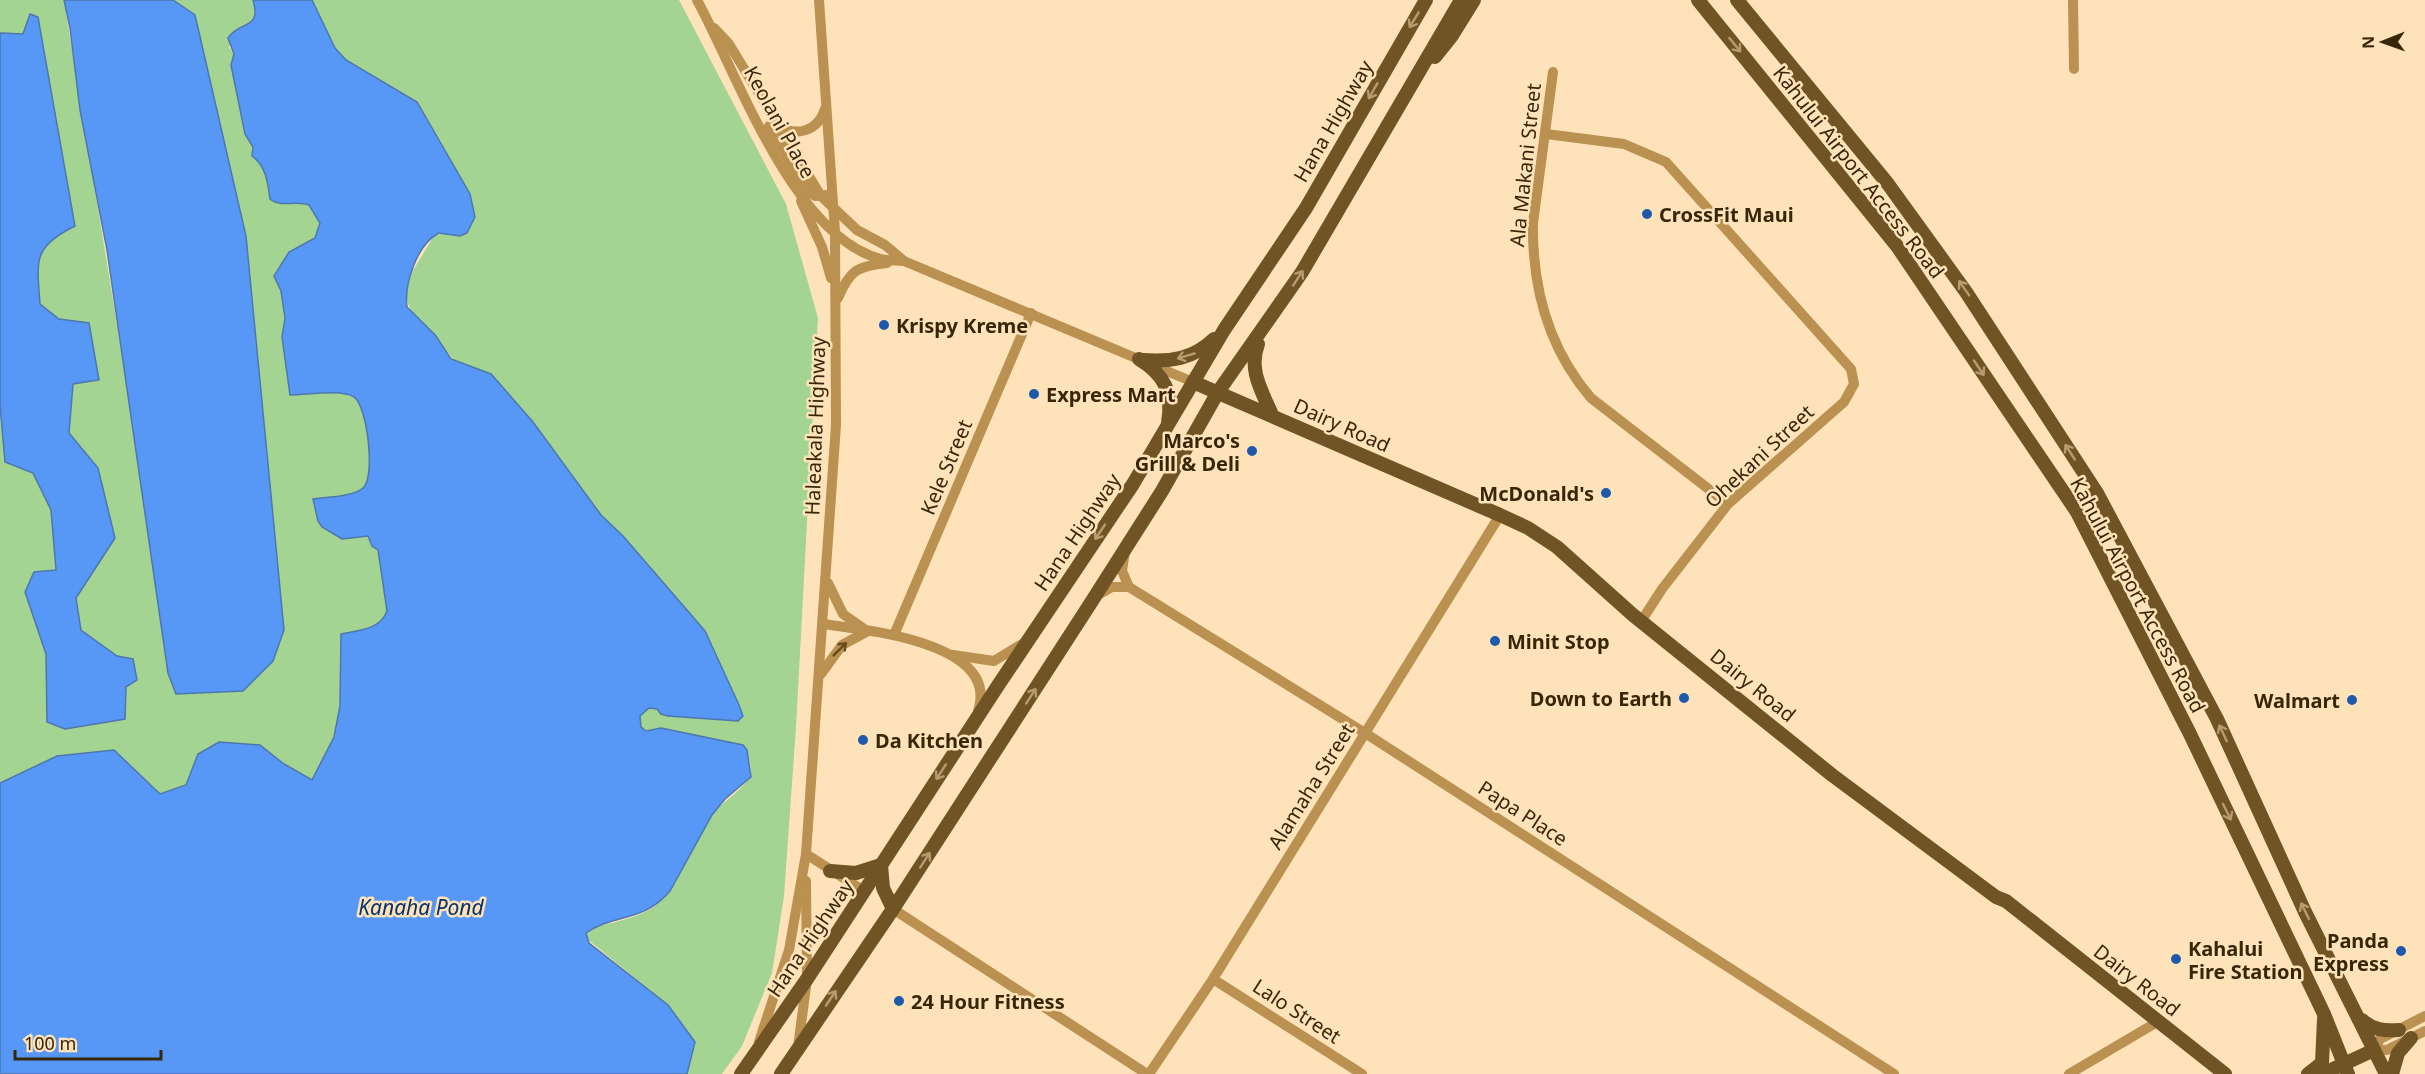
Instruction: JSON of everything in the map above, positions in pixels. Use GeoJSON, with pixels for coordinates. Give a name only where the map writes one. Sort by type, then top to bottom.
{"type":"FeatureCollection","features":[{"type":"Feature","properties":{"kind":"main road","name":"Hana Highway"},"geometry":{"type":"LineString","coordinates":[[741,1074],[807,980],[975,720],[1160,441],[1224,330],[1306,208],[1426,0]]}},
{"type":"Feature","properties":{"kind":"main road"},"geometry":{"type":"LineString","coordinates":[[781,1074],[789,1068],[798,1047],[893,909],[1126,548],[1218,392],[1266,327],[1302,272],[1461,0]]}},
{"type":"Feature","properties":{"kind":"main road"},"geometry":{"type":"LineString","coordinates":[[1402,98],[1451,37],[1473,0]]}},
{"type":"Feature","properties":{"kind":"main road","name":"Kahului Airport Access Road"},"geometry":{"type":"LineString","coordinates":[[1698,0],[1897,246],[2076,512],[2190,734],[2325,1014],[2346,1069]]}},
{"type":"Feature","properties":{"kind":"main road","name":"Kahului Airport Access Road"},"geometry":{"type":"LineString","coordinates":[[1737,0],[1895,193],[1966,292],[2097,493],[2217,719],[2305,912],[2386,1074]]}},
{"type":"Feature","properties":{"kind":"main road"},"geometry":{"type":"LineString","coordinates":[[1266,327],[1253,365],[1272,415]]}},
{"type":"Feature","properties":{"kind":"main road"},"geometry":{"type":"LineString","coordinates":[[1139,359],[1161,361],[1186,358],[1202,350],[1224,330]]}},
{"type":"Feature","properties":{"kind":"main road"},"geometry":{"type":"LineString","coordinates":[[1139,359],[1158,371],[1167,391],[1168,420],[1160,441]]}},
{"type":"Feature","properties":{"kind":"main road","name":"Dairy Road"},"geometry":{"type":"LineString","coordinates":[[1194,382],[1500,515],[1528,528],[1557,547],[1642,620],[1832,775],[1995,897],[2006,901],[2225,1074]]}},
{"type":"Feature","properties":{"kind":"main road"},"geometry":{"type":"LineString","coordinates":[[830,871],[856,873],[881,865],[884,888],[893,909]]}},
{"type":"Feature","properties":{"kind":"main road"},"geometry":{"type":"LineString","coordinates":[[864,891],[893,909]]}},
{"type":"Feature","properties":{"kind":"main road"},"geometry":{"type":"LineString","coordinates":[[2308,1074],[2322,1063],[2325,1014]]}},
{"type":"Feature","properties":{"kind":"main road"},"geometry":{"type":"LineString","coordinates":[[2360,1019],[2370,1028],[2399,1030]]}},
{"type":"Feature","properties":{"kind":"main road"},"geometry":{"type":"LineString","coordinates":[[2392,1074],[2397,1053],[2411,1038]]}},
{"type":"Feature","properties":{"kind":"main road"},"geometry":{"type":"LineString","coordinates":[[2322,1074],[2346,1069],[2374,1050]]}},
{"type":"Feature","properties":{"kind":"street","name":"Keolani Place"},"geometry":{"type":"LineString","coordinates":[[697,0],[719,48],[796,190],[835,232]]}},
{"type":"Feature","properties":{"kind":"street","name":"Haleakala Highway"},"geometry":{"type":"LineString","coordinates":[[798,1047],[807,980],[806,854],[836,425],[835,232],[833,209],[826,195],[826,103],[819,0]]}},
{"type":"Feature","properties":{"kind":"street"},"geometry":{"type":"LineString","coordinates":[[2073,0],[2074,69]]}},
{"type":"Feature","properties":{"kind":"street","name":"Keolani Place"},"geometry":{"type":"LineString","coordinates":[[708,21],[729,44],[775,121],[826,195]]}},
{"type":"Feature","properties":{"kind":"street","name":"Ala Makani Street"},"geometry":{"type":"LineString","coordinates":[[1553,72],[1533,223],[1536,284],[1553,339],[1573,376],[1591,398],[1728,504]]}},
{"type":"Feature","properties":{"kind":"street"},"geometry":{"type":"LineString","coordinates":[[775,121],[789,131],[806,131],[820,121],[826,103]]}},
{"type":"Feature","properties":{"kind":"street"},"geometry":{"type":"LineString","coordinates":[[749,105],[769,125],[808,192],[814,196],[826,195]]}},
{"type":"Feature","properties":{"kind":"street","name":"Ohekani Street"},"geometry":{"type":"LineString","coordinates":[[1546,134],[1624,144],[1666,162],[1851,368],[1853,376],[1854,384],[1844,402],[1728,504],[1662,589],[1642,620]]}},
{"type":"Feature","properties":{"kind":"street"},"geometry":{"type":"LineString","coordinates":[[796,190],[822,248],[837,301]]}},
{"type":"Feature","properties":{"kind":"street"},"geometry":{"type":"LineString","coordinates":[[833,209],[857,230],[885,245],[904,261]]}},
{"type":"Feature","properties":{"kind":"street"},"geometry":{"type":"LineString","coordinates":[[835,232],[851,245],[881,259],[904,261],[1194,382]]}},
{"type":"Feature","properties":{"kind":"street"},"geometry":{"type":"LineString","coordinates":[[837,301],[847,279],[859,268],[904,261]]}},
{"type":"Feature","properties":{"kind":"street","name":"Kele Street"},"geometry":{"type":"LineString","coordinates":[[894,635],[1031,313]]}},
{"type":"Feature","properties":{"kind":"street","name":"Alamaha Street"},"geometry":{"type":"LineString","coordinates":[[1148,1074],[1213,979],[1500,515]]}},
{"type":"Feature","properties":{"kind":"street"},"geometry":{"type":"LineString","coordinates":[[1092,601],[1108,588],[1129,587],[1122,571],[1126,548]]}},
{"type":"Feature","properties":{"kind":"street"},"geometry":{"type":"LineString","coordinates":[[826,578],[843,614],[869,631]]}},
{"type":"Feature","properties":{"kind":"street","name":"Papa Place"},"geometry":{"type":"LineString","coordinates":[[1129,587],[1365,733],[1894,1074]]}},
{"type":"Feature","properties":{"kind":"street"},"geometry":{"type":"LineString","coordinates":[[823,624],[894,635],[950,655],[994,661],[1009,654],[1031,636]]}},
{"type":"Feature","properties":{"kind":"street"},"geometry":{"type":"LineString","coordinates":[[819,677],[842,645],[869,631]]}},
{"type":"Feature","properties":{"kind":"street"},"geometry":{"type":"LineString","coordinates":[[950,655],[969,670],[978,684],[981,698],[975,720]]}},
{"type":"Feature","properties":{"kind":"street","name":"Haleakala Highway"},"geometry":{"type":"LineString","coordinates":[[754,1056],[787,958],[806,854]]}},
{"type":"Feature","properties":{"kind":"street"},"geometry":{"type":"LineString","coordinates":[[806,854],[864,891]]}},
{"type":"Feature","properties":{"kind":"street"},"geometry":{"type":"LineString","coordinates":[[893,909],[1148,1074]]}},
{"type":"Feature","properties":{"kind":"street","name":"Lalo Street"},"geometry":{"type":"LineString","coordinates":[[1213,979],[1362,1074]]}},
{"type":"Feature","properties":{"kind":"street"},"geometry":{"type":"LineString","coordinates":[[2374,1050],[2380,1040],[2425,1016]]}},
{"type":"Feature","properties":{"kind":"street"},"geometry":{"type":"LineString","coordinates":[[2068,1074],[2087,1070],[2159,1021]]}},
{"type":"Feature","properties":{"kind":"street"},"geometry":{"type":"LineString","coordinates":[[2374,1050],[2387,1050],[2425,1031]]}},
{"type":"Feature","properties":{"kind":"green space"},"geometry":{"type":"Polygon","coordinates":[[[0,0],[64,0],[134,429],[195,15],[173,0],[253,0],[255,11],[252,19],[236,30],[229,47],[234,54],[231,65],[245,134],[253,147],[252,154],[265,171],[270,199],[283,204],[309,205],[320,223],[315,238],[286,258],[274,276],[281,291],[285,318],[282,337],[290,394],[345,394],[360,402],[369,445],[368,480],[364,487],[354,493],[314,499],[322,527],[342,539],[368,536],[380,555],[387,598],[386,614],[380,623],[370,628],[341,634],[340,706],[334,737],[312,780],[284,764],[260,745],[198,754],[186,785],[160,794],[114,751],[57,756],[0,783],[0,405],[51,510],[56,570],[25,592],[46,654],[47,722],[117,656],[81,630],[75,598],[115,538],[98,468],[69,433],[73,384],[59,319],[40,305],[37,259],[55,236],[23,34],[0,33],[0,0]]]}},
{"type":"Feature","properties":{"kind":"green space"},"geometry":{"type":"Polygon","coordinates":[[[312,0],[679,0],[786,204],[818,318],[796,727],[784,896],[772,973],[742,1046],[722,1074],[687,1074],[695,1042],[668,1005],[586,938],[586,933],[593,928],[624,920],[654,907],[678,877],[713,814],[748,780],[750,775],[750,760],[743,745],[661,728],[645,731],[641,727],[639,716],[649,708],[657,709],[661,714],[668,716],[738,721],[743,716],[739,705],[705,631],[623,536],[601,515],[533,422],[491,374],[455,362],[436,336],[412,314],[406,298],[409,277],[434,236],[447,232],[452,234],[470,194],[417,102],[346,60],[335,48],[312,0]]]}},
{"type":"Feature","properties":{"kind":"water"},"geometry":{"type":"Polygon","coordinates":[[[64,0],[173,0],[195,15],[246,236],[284,630],[273,661],[243,691],[176,694],[168,673],[107,250],[80,110],[70,28],[64,0]]]}},
{"type":"Feature","properties":{"kind":"water","name":"Kanaha Pond"},"geometry":{"type":"Polygon","coordinates":[[[253,0],[312,0],[335,48],[346,60],[417,102],[470,194],[475,217],[467,233],[460,236],[439,233],[424,246],[410,276],[407,307],[436,336],[451,359],[491,374],[533,422],[601,515],[623,536],[705,631],[739,705],[743,716],[738,721],[668,716],[661,714],[657,709],[649,708],[640,716],[641,727],[646,731],[661,728],[743,745],[747,750],[751,777],[725,799],[712,815],[670,891],[660,901],[639,913],[608,922],[586,933],[589,943],[668,1005],[695,1042],[687,1074],[0,1074],[0,783],[57,756],[114,750],[160,794],[186,785],[198,754],[219,742],[260,745],[284,764],[312,780],[334,737],[340,706],[341,634],[374,626],[387,611],[378,550],[372,546],[368,536],[342,539],[322,527],[318,521],[313,499],[353,493],[363,488],[367,481],[368,441],[359,403],[354,397],[341,393],[290,395],[282,337],[285,318],[281,291],[274,276],[289,252],[315,238],[320,223],[309,205],[283,204],[270,199],[266,175],[252,156],[253,147],[245,134],[231,65],[234,54],[228,38],[233,32],[252,21],[255,10],[253,0]]]}},
{"type":"Feature","properties":{"kind":"water"},"geometry":{"type":"Polygon","coordinates":[[[30,14],[38,17],[75,226],[51,241],[40,257],[38,277],[40,304],[59,319],[89,323],[99,380],[73,384],[69,433],[98,468],[115,538],[76,598],[81,630],[117,656],[133,659],[137,680],[126,687],[125,719],[65,729],[47,722],[46,654],[25,592],[34,572],[56,570],[51,510],[33,473],[5,462],[0,405],[0,33],[23,34],[30,14]]]}},
{"type":"Feature","properties":{"kind":"place","name":"CrossFit Maui"},"geometry":{"type":"Point","coordinates":[1647,214]}},
{"type":"Feature","properties":{"kind":"place","name":"Krispy Kreme"},"geometry":{"type":"Point","coordinates":[884,325]}},
{"type":"Feature","properties":{"kind":"place","name":"Express Mart"},"geometry":{"type":"Point","coordinates":[1034,394]}},
{"type":"Feature","properties":{"kind":"place","name":"Marco's Grill & Deli"},"geometry":{"type":"Point","coordinates":[1252,451]}},
{"type":"Feature","properties":{"kind":"place","name":"McDonald's"},"geometry":{"type":"Point","coordinates":[1606,493]}},
{"type":"Feature","properties":{"kind":"place","name":"Minit Stop"},"geometry":{"type":"Point","coordinates":[1495,641]}},
{"type":"Feature","properties":{"kind":"place","name":"Down to Earth"},"geometry":{"type":"Point","coordinates":[1684,698]}},
{"type":"Feature","properties":{"kind":"place","name":"Walmart"},"geometry":{"type":"Point","coordinates":[2352,700]}},
{"type":"Feature","properties":{"kind":"place","name":"Da Kitchen"},"geometry":{"type":"Point","coordinates":[863,740]}},
{"type":"Feature","properties":{"kind":"place","name":"Panda Express"},"geometry":{"type":"Point","coordinates":[2401,951]}},
{"type":"Feature","properties":{"kind":"place","name":"Kahalui Fire Station"},"geometry":{"type":"Point","coordinates":[2176,959]}},
{"type":"Feature","properties":{"kind":"place","name":"24 Hour Fitness"},"geometry":{"type":"Point","coordinates":[899,1001]}}]}
